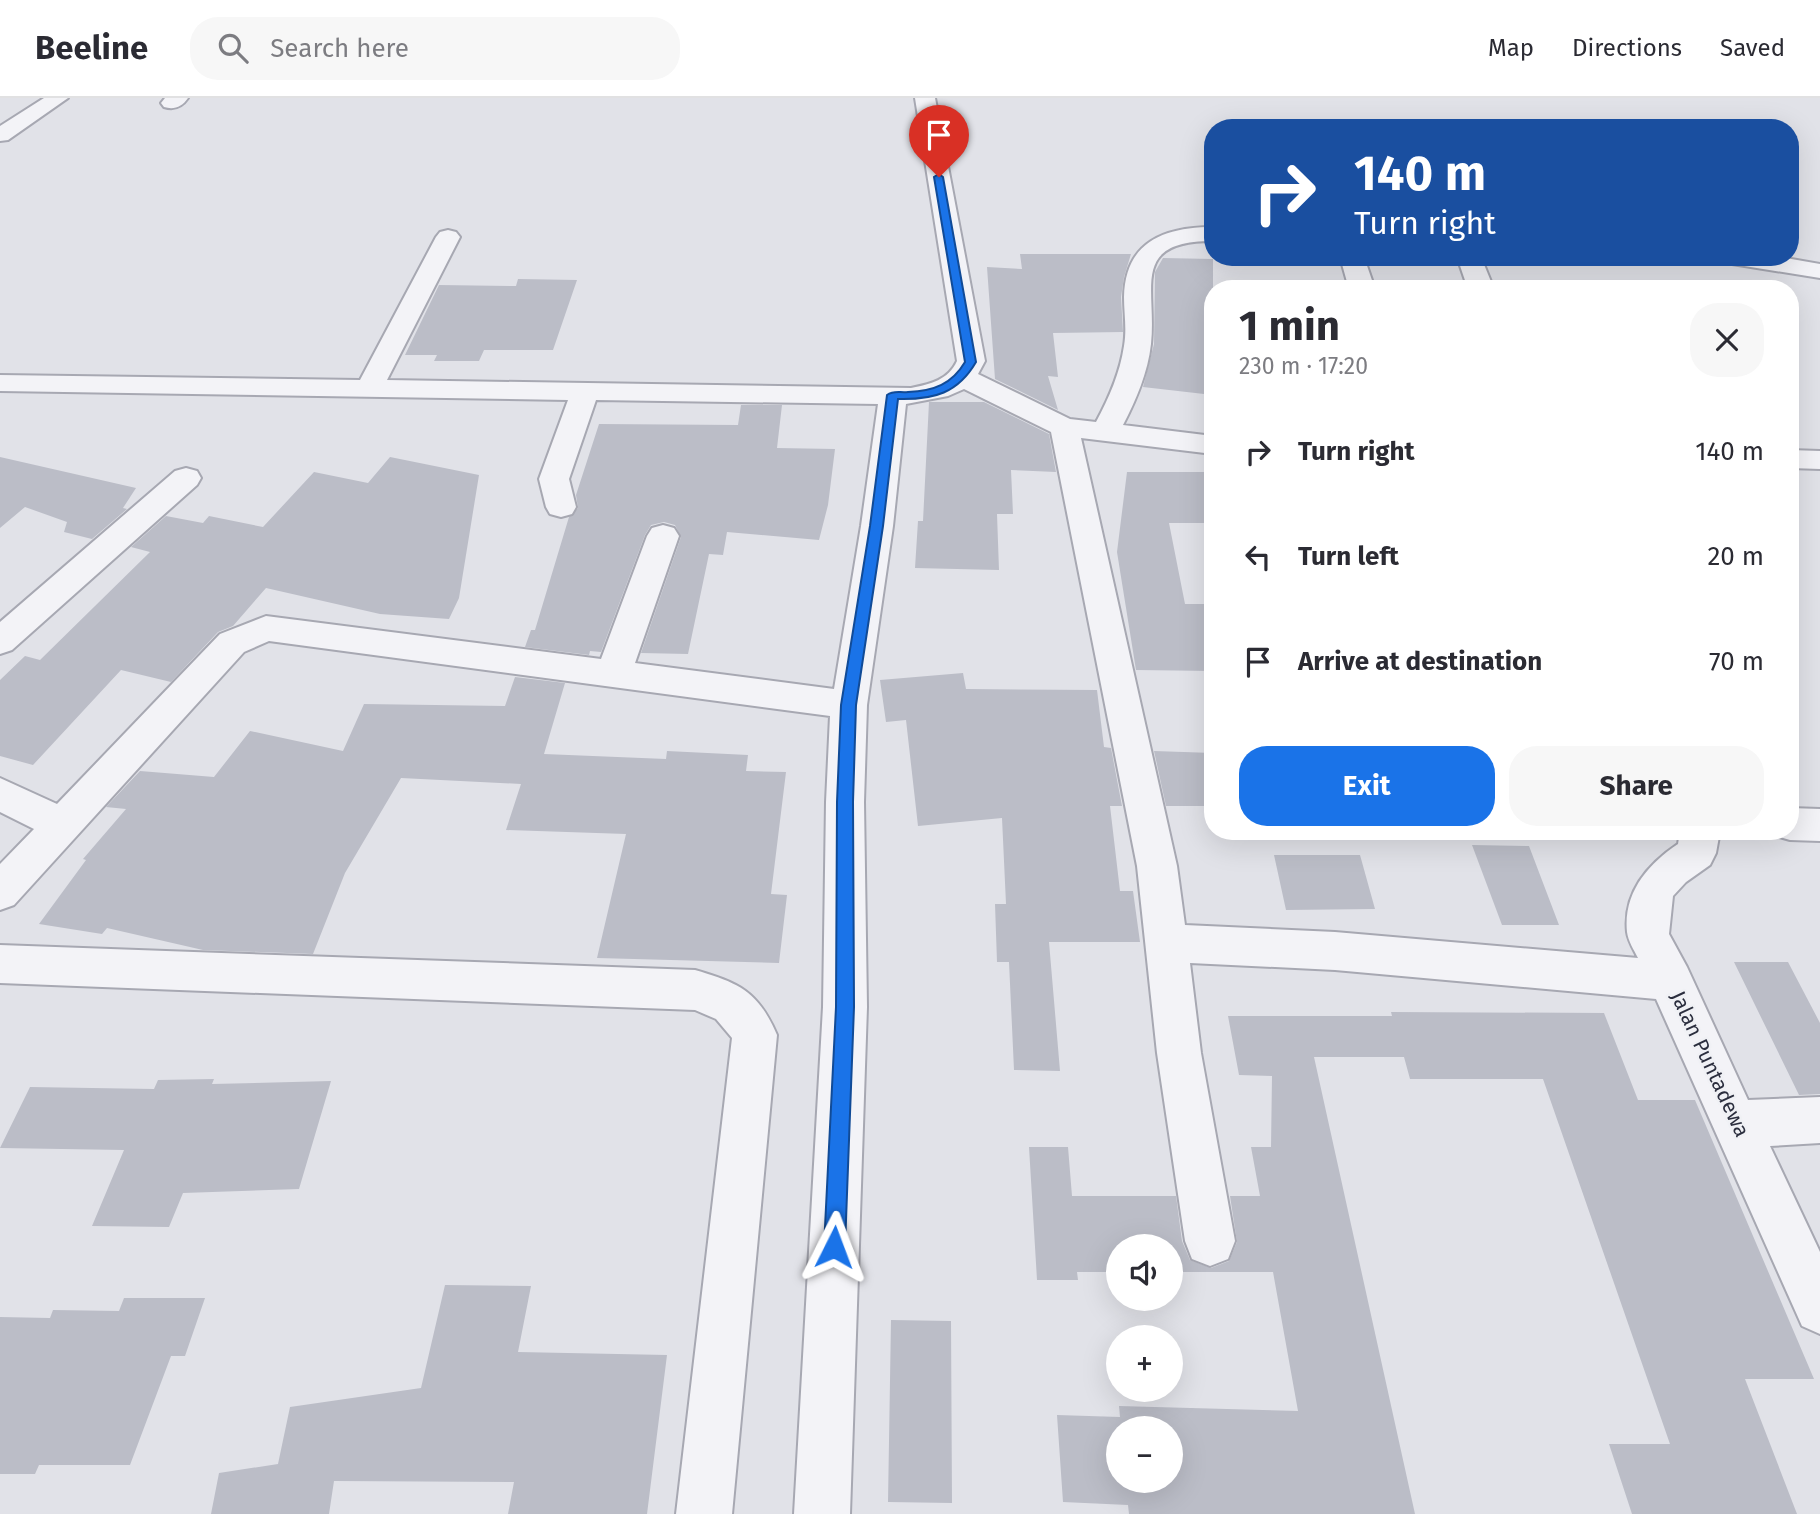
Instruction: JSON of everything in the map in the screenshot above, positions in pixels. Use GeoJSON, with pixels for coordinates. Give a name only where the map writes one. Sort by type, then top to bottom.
{"type":"FeatureCollection","features":[{"type":"Feature","properties":{"kind":"street"},"geometry":{"type":"LineString","coordinates":[[0,135],[58,98]]}},
{"type":"Feature","properties":{"kind":"street"},"geometry":{"type":"LineString","coordinates":[[0,383],[368,390],[893,395],[937,392],[950,387],[962,377],[971,362],[925,98]]}},
{"type":"Feature","properties":{"kind":"street"},"geometry":{"type":"LineString","coordinates":[[1105,431],[1122,401],[1134,362],[1139,333],[1139,277],[1149,254],[1159,243],[1172,237],[1204,235]]}},
{"type":"Feature","properties":{"kind":"street"},"geometry":{"type":"LineString","coordinates":[[368,390],[448,237]]}},
{"type":"Feature","properties":{"kind":"street"},"geometry":{"type":"LineString","coordinates":[[1788,266],[1820,271]]}},
{"type":"Feature","properties":{"kind":"street"},"geometry":{"type":"LineString","coordinates":[[962,377],[1064,427],[1204,443]]}},
{"type":"Feature","properties":{"kind":"street"},"geometry":{"type":"LineString","coordinates":[[561,507],[555,479],[585,391]]}},
{"type":"Feature","properties":{"kind":"street"},"geometry":{"type":"LineString","coordinates":[[822,1514],[845,1007],[845,802],[849,705],[877,526],[893,395]]}},
{"type":"Feature","properties":{"kind":"street"},"geometry":{"type":"LineString","coordinates":[[1064,427],[1157,866],[1179,1053],[1210,1241]]}},
{"type":"Feature","properties":{"kind":"street"},"geometry":{"type":"LineString","coordinates":[[1799,459],[1820,460]]}},
{"type":"Feature","properties":{"kind":"street"},"geometry":{"type":"LineString","coordinates":[[0,642],[186,478]]}},
{"type":"Feature","properties":{"kind":"street"},"geometry":{"type":"LineString","coordinates":[[614,672],[663,536]]}},
{"type":"Feature","properties":{"kind":"street"},"geometry":{"type":"LineString","coordinates":[[0,892],[232,643],[266,628],[849,705]]}},
{"type":"Feature","properties":{"kind":"street"},"geometry":{"type":"LineString","coordinates":[[0,794],[62,825]]}},
{"type":"Feature","properties":{"kind":"street"},"geometry":{"type":"LineString","coordinates":[[1799,824],[1820,825]]}},
{"type":"Feature","properties":{"kind":"street","name":"Jalan Puntadewa"},"geometry":{"type":"LineString","coordinates":[[1698,840],[1696,853],[1662,876],[1649,903],[1648,934],[1738,1124],[1820,1308]]}},
{"type":"Feature","properties":{"kind":"street"},"geometry":{"type":"LineString","coordinates":[[1167,943],[1335,951],[1672,981]]}},
{"type":"Feature","properties":{"kind":"street"},"geometry":{"type":"LineString","coordinates":[[0,964],[695,990],[728,1000],[744,1014],[755,1035],[704,1514]]}},
{"type":"Feature","properties":{"kind":"street"},"geometry":{"type":"LineString","coordinates":[[1738,1124],[1820,1120]]}},
{"type":"Feature","properties":{"kind":"building"},"geometry":{"type":"Polygon","coordinates":[[[1020,254],[1131,254],[1121,297],[1123,332],[1053,333],[1058,377],[1048,376],[1058,410],[995,379],[987,267],[1022,269],[1020,254]]]}},
{"type":"Feature","properties":{"kind":"building"},"geometry":{"type":"Polygon","coordinates":[[[1163,258],[1204,259],[1204,266],[1213,266],[1213,280],[1204,280],[1204,394],[1143,387],[1154,344],[1155,272],[1163,258]]]}},
{"type":"Feature","properties":{"kind":"building"},"geometry":{"type":"Polygon","coordinates":[[[518,279],[577,280],[553,350],[484,350],[479,361],[434,361],[437,355],[405,355],[439,285],[516,286],[518,279]]]}},
{"type":"Feature","properties":{"kind":"building"},"geometry":{"type":"Polygon","coordinates":[[[929,402],[984,402],[1049,434],[1056,472],[1011,470],[1013,514],[997,514],[999,570],[915,568],[918,521],[923,521],[929,402]]]}},
{"type":"Feature","properties":{"kind":"building"},"geometry":{"type":"Polygon","coordinates":[[[741,405],[782,405],[777,448],[835,449],[828,505],[819,540],[727,532],[723,555],[709,554],[688,654],[641,653],[681,537],[675,525],[664,522],[651,525],[601,652],[590,651],[589,655],[525,647],[531,630],[535,630],[569,517],[578,508],[576,495],[599,424],[738,425],[741,405]]]}},
{"type":"Feature","properties":{"kind":"building"},"geometry":{"type":"Polygon","coordinates":[[[0,457],[136,488],[123,508],[127,509],[92,539],[64,532],[67,522],[25,507],[0,528],[0,457]]]}},
{"type":"Feature","properties":{"kind":"building"},"geometry":{"type":"Polygon","coordinates":[[[390,457],[479,475],[459,598],[449,619],[380,614],[266,588],[233,626],[218,632],[171,682],[121,670],[33,765],[0,756],[0,680],[25,656],[40,660],[150,552],[131,547],[166,516],[203,523],[209,516],[263,527],[314,472],[368,483],[390,457]]]}},
{"type":"Feature","properties":{"kind":"building"},"geometry":{"type":"Polygon","coordinates":[[[1127,472],[1204,472],[1204,523],[1169,523],[1185,604],[1204,604],[1204,671],[1136,670],[1117,552],[1127,472]]]}},
{"type":"Feature","properties":{"kind":"building"},"geometry":{"type":"Polygon","coordinates":[[[963,673],[966,689],[1097,690],[1104,747],[1111,748],[1122,806],[1110,806],[1120,891],[1133,891],[1140,942],[1049,942],[1060,1071],[1014,1070],[1009,962],[997,962],[995,904],[1006,904],[1002,818],[918,826],[906,720],[886,722],[880,680],[963,673]]]}},
{"type":"Feature","properties":{"kind":"building"},"geometry":{"type":"Polygon","coordinates":[[[515,677],[565,683],[544,754],[666,759],[667,751],[748,755],[746,771],[786,772],[771,894],[787,895],[779,963],[597,958],[626,834],[506,830],[521,784],[401,778],[345,873],[313,954],[203,950],[107,928],[102,934],[39,924],[86,860],[83,859],[126,809],[106,807],[140,771],[214,777],[250,731],[343,751],[364,704],[505,706],[515,677]]]}},
{"type":"Feature","properties":{"kind":"building"},"geometry":{"type":"Polygon","coordinates":[[[1154,751],[1204,753],[1204,806],[1166,806],[1154,751]]]}},
{"type":"Feature","properties":{"kind":"building"},"geometry":{"type":"Polygon","coordinates":[[[1472,845],[1529,846],[1559,925],[1502,925],[1472,845]]]}},
{"type":"Feature","properties":{"kind":"building"},"geometry":{"type":"Polygon","coordinates":[[[1274,855],[1360,855],[1375,909],[1286,910],[1274,855]]]}},
{"type":"Feature","properties":{"kind":"building"},"geometry":{"type":"Polygon","coordinates":[[[1734,962],[1788,962],[1820,1023],[1820,1094],[1799,1095],[1734,962]]]}},
{"type":"Feature","properties":{"kind":"building"},"geometry":{"type":"Polygon","coordinates":[[[1391,1012],[1604,1013],[1638,1100],[1695,1100],[1814,1379],[1745,1379],[1797,1514],[1632,1514],[1609,1444],[1670,1444],[1543,1079],[1410,1079],[1404,1057],[1314,1057],[1415,1514],[1129,1514],[1128,1505],[1063,1502],[1057,1415],[1106,1417],[1106,1493],[1183,1493],[1183,1416],[1120,1416],[1119,1406],[1298,1411],[1273,1272],[1183,1272],[1183,1243],[1190,1260],[1211,1268],[1229,1261],[1237,1242],[1230,1196],[1260,1196],[1251,1147],[1271,1147],[1272,1076],[1239,1075],[1228,1016],[1392,1016],[1391,1012]]]}},
{"type":"Feature","properties":{"kind":"building"},"geometry":{"type":"Polygon","coordinates":[[[214,1079],[212,1084],[331,1081],[299,1189],[183,1193],[169,1227],[92,1226],[124,1150],[0,1148],[30,1087],[154,1089],[158,1080],[214,1079]]]}},
{"type":"Feature","properties":{"kind":"building"},"geometry":{"type":"Polygon","coordinates":[[[1029,1147],[1068,1147],[1072,1196],[1176,1196],[1181,1234],[1106,1234],[1106,1272],[1077,1272],[1078,1280],[1037,1280],[1029,1147]]]}},
{"type":"Feature","properties":{"kind":"building"},"geometry":{"type":"Polygon","coordinates":[[[445,1285],[531,1286],[518,1352],[667,1355],[647,1514],[508,1514],[514,1482],[334,1481],[329,1514],[211,1514],[219,1473],[278,1464],[290,1407],[421,1388],[445,1285]]]}},
{"type":"Feature","properties":{"kind":"building"},"geometry":{"type":"Polygon","coordinates":[[[124,1298],[205,1298],[185,1356],[171,1356],[130,1465],[39,1465],[35,1474],[0,1474],[0,1317],[50,1318],[53,1310],[119,1311],[124,1298]]]}},
{"type":"Feature","properties":{"kind":"building"},"geometry":{"type":"Polygon","coordinates":[[[891,1320],[951,1321],[952,1503],[888,1502],[891,1320]]]}},
{"type":"Feature","properties":{"kind":"route"},"geometry":{"type":"LineString","coordinates":[[834,1247],[845,1007],[845,802],[849,705],[856,645],[877,526],[893,395],[911,396],[950,387],[962,377],[971,362],[939,177]]}}]}
